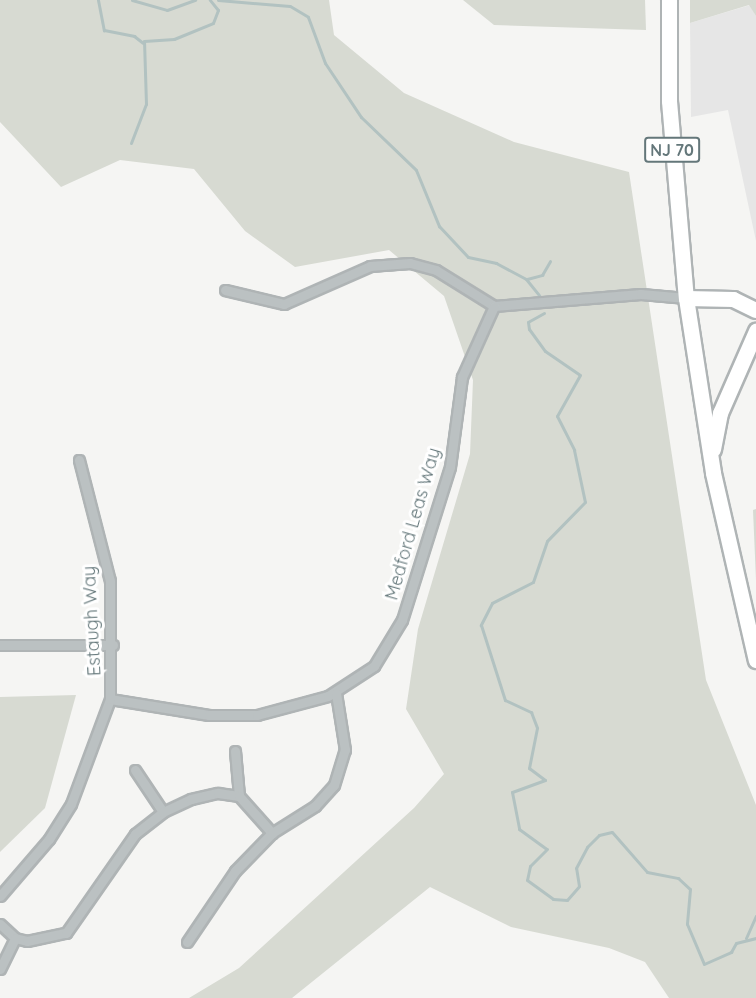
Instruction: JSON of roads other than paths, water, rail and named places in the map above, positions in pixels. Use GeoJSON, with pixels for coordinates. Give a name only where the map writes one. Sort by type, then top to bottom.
{"type":"FeatureCollection","features":[{"type":"Feature","properties":{"kind":"highway","name":"NJ 70"},"geometry":{"type":"LineString","coordinates":[[669,0],[669,101],[686,298],[713,472],[756,660]]}},
{"type":"Feature","properties":{"kind":"highway"},"geometry":{"type":"LineString","coordinates":[[686,298],[733,299],[756,310]]}},
{"type":"Feature","properties":{"kind":"highway"},"geometry":{"type":"LineString","coordinates":[[713,472],[720,413],[756,331]]}},
{"type":"Feature","properties":{"kind":"street"},"geometry":{"type":"LineString","coordinates":[[225,290],[284,304],[370,266],[410,263],[436,270],[494,306],[529,306],[618,295],[686,298]]}},
{"type":"Feature","properties":{"kind":"street","name":"Medford Leas Way"},"geometry":{"type":"LineString","coordinates":[[110,699],[232,717],[287,709],[336,693],[382,656],[402,620],[450,467],[462,377],[494,306]]}},
{"type":"Feature","properties":{"kind":"street","name":"Estaugh Way"},"geometry":{"type":"LineString","coordinates":[[0,896],[49,839],[71,804],[110,699],[113,645],[106,555],[79,460]]}},
{"type":"Feature","properties":{"kind":"street"},"geometry":{"type":"LineString","coordinates":[[0,645],[113,645]]}},
{"type":"Feature","properties":{"kind":"street"},"geometry":{"type":"LineString","coordinates":[[187,942],[218,891],[272,833],[315,806],[338,777],[344,741],[336,693]]}},
{"type":"Feature","properties":{"kind":"street"},"geometry":{"type":"LineString","coordinates":[[234,751],[239,796],[272,833]]}},
{"type":"Feature","properties":{"kind":"street"},"geometry":{"type":"LineString","coordinates":[[135,770],[163,812]]}},
{"type":"Feature","properties":{"kind":"street"},"geometry":{"type":"LineString","coordinates":[[0,924],[15,939],[45,941],[66,933],[129,841],[163,812],[210,795],[239,796]]}},
{"type":"Feature","properties":{"kind":"street"},"geometry":{"type":"LineString","coordinates":[[0,969],[15,939]]}},
{"type":"Feature","properties":{"kind":"waterway"},"geometry":{"type":"LineString","coordinates":[[98,0],[104,30],[134,36],[143,43]]}},
{"type":"Feature","properties":{"kind":"waterway"},"geometry":{"type":"LineString","coordinates":[[132,0],[167,10],[195,0]]}},
{"type":"Feature","properties":{"kind":"waterway"},"geometry":{"type":"LineString","coordinates":[[131,143],[146,104],[144,41],[174,39],[213,23],[218,10],[210,0]]}},
{"type":"Feature","properties":{"kind":"waterway"},"geometry":{"type":"LineString","coordinates":[[218,0],[290,6],[308,17],[325,63],[361,117],[416,170],[439,226],[468,257],[496,263],[526,279],[539,295]]}},
{"type":"Feature","properties":{"kind":"waterway"},"geometry":{"type":"LineString","coordinates":[[527,279],[542,275],[550,261]]}},
{"type":"Feature","properties":{"kind":"waterway"},"geometry":{"type":"LineString","coordinates":[[544,313],[528,322],[529,329],[545,351],[580,375],[557,416],[574,450],[585,502],[547,541],[533,582],[492,603],[481,625],[505,700],[531,712],[537,728],[529,768],[545,780],[512,792],[519,829],[547,849],[530,866],[527,880],[553,899],[567,900],[579,886],[576,868],[587,847],[599,835],[612,832],[647,872],[678,878],[690,889],[687,924],[704,964],[731,952],[736,943],[756,938]]}},
{"type":"Feature","properties":{"kind":"waterway"},"geometry":{"type":"LineString","coordinates":[[746,938],[756,916]]}}]}
